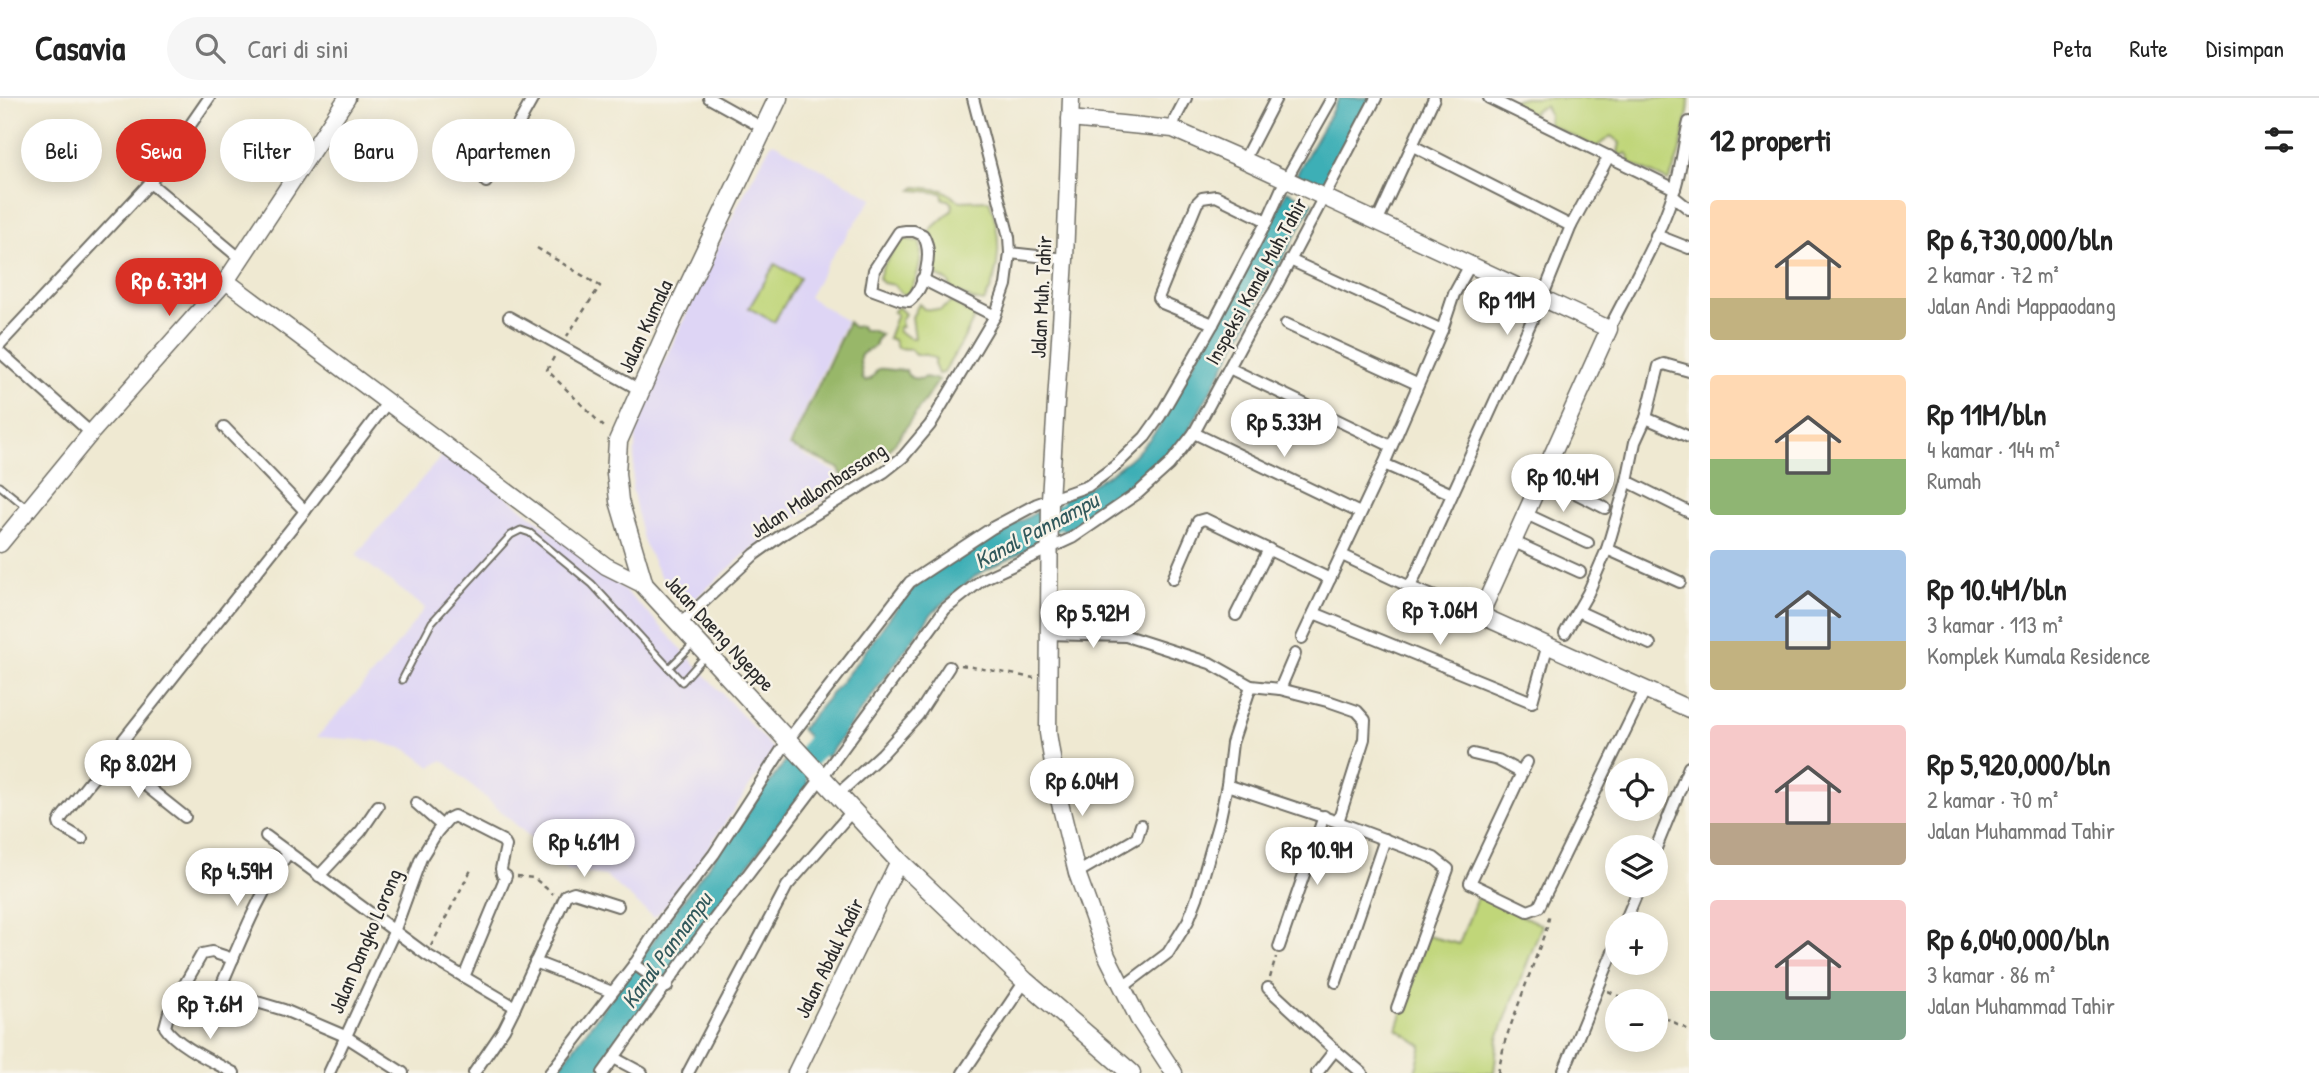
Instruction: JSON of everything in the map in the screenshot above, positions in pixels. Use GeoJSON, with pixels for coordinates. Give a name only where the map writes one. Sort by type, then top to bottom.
{"type":"FeatureCollection","features":[{"type":"Feature","properties":{"kind":"main road","name":"Jalan Kumala"},"geometry":{"type":"LineString","coordinates":[[644,585],[619,501],[616,473],[618,441],[778,98]]}},
{"type":"Feature","properties":{"kind":"main road","name":"Jalan Daeng Ngeppe"},"geometry":{"type":"LineString","coordinates":[[644,585],[854,809],[899,861],[1025,981],[1131,1073]]}},
{"type":"Feature","properties":{"kind":"street"},"geometry":{"type":"LineString","coordinates":[[0,344],[150,183],[209,98]]}},
{"type":"Feature","properties":{"kind":"street"},"geometry":{"type":"LineString","coordinates":[[0,544],[91,433],[226,281],[347,98]]}},
{"type":"Feature","properties":{"kind":"street"},"geometry":{"type":"LineString","coordinates":[[521,119],[533,98]]}},
{"type":"Feature","properties":{"kind":"street"},"geometry":{"type":"LineString","coordinates":[[709,98],[763,128]]}},
{"type":"Feature","properties":{"kind":"street","name":"Jalan Mallombassang"},"geometry":{"type":"LineString","coordinates":[[681,623],[755,554],[884,472],[902,457],[930,425],[995,316],[1006,285],[1010,254],[1002,204],[973,98]]}},
{"type":"Feature","properties":{"kind":"street","name":"Jalan Muh. Tahir"},"geometry":{"type":"LineString","coordinates":[[1071,98],[1065,259],[1050,499],[1048,733],[1051,760],[1077,873],[1107,956],[1138,1018],[1174,1073]]}},
{"type":"Feature","properties":{"kind":"street"},"geometry":{"type":"LineString","coordinates":[[1174,124],[1175,98]]}},
{"type":"Feature","properties":{"kind":"street"},"geometry":{"type":"LineString","coordinates":[[1174,124],[1186,98]]}},
{"type":"Feature","properties":{"kind":"street"},"geometry":{"type":"LineString","coordinates":[[1244,160],[1276,98]]}},
{"type":"Feature","properties":{"kind":"street","name":"Inspeksi Kanal Muh.Tahir"},"geometry":{"type":"LineString","coordinates":[[550,1073],[634,964],[884,613],[910,582],[992,528],[1050,499],[1088,486],[1114,467],[1145,437],[1213,324],[1332,98]]}},
{"type":"Feature","properties":{"kind":"street","name":"Inspeksi Kanal Muh.Tahir"},"geometry":{"type":"LineString","coordinates":[[603,1073],[944,608],[983,579],[1050,542],[1072,538],[1138,493],[1169,465],[1194,433],[1376,98]]}},
{"type":"Feature","properties":{"kind":"street"},"geometry":{"type":"LineString","coordinates":[[1377,222],[1434,98]]}},
{"type":"Feature","properties":{"kind":"street"},"geometry":{"type":"LineString","coordinates":[[1489,98],[1609,156],[1674,192],[1689,209]]}},
{"type":"Feature","properties":{"kind":"street"},"geometry":{"type":"LineString","coordinates":[[1070,119],[1174,124],[1288,182],[1609,330]]}},
{"type":"Feature","properties":{"kind":"street"},"geometry":{"type":"LineString","coordinates":[[1480,615],[1511,541],[1656,235],[1674,192],[1689,123]]}},
{"type":"Feature","properties":{"kind":"street"},"geometry":{"type":"LineString","coordinates":[[1413,146],[1571,226]]}},
{"type":"Feature","properties":{"kind":"street"},"geometry":{"type":"LineString","coordinates":[[1410,587],[1542,299],[1571,226],[1609,156]]}},
{"type":"Feature","properties":{"kind":"street"},"geometry":{"type":"LineString","coordinates":[[150,183],[242,260]]}},
{"type":"Feature","properties":{"kind":"street"},"geometry":{"type":"LineString","coordinates":[[1213,324],[1163,303],[1158,298],[1197,203],[1202,198],[1216,196],[1267,221]]}},
{"type":"Feature","properties":{"kind":"street"},"geometry":{"type":"LineString","coordinates":[[914,230],[923,235],[927,242],[928,264],[922,279],[915,296],[909,301],[871,289],[874,270],[900,232],[914,230]]}},
{"type":"Feature","properties":{"kind":"street"},"geometry":{"type":"LineString","coordinates":[[1656,235],[1689,248]]}},
{"type":"Feature","properties":{"kind":"street"},"geometry":{"type":"LineString","coordinates":[[1010,254],[1065,259]]}},
{"type":"Feature","properties":{"kind":"street"},"geometry":{"type":"LineString","coordinates":[[1290,260],[1442,330]]}},
{"type":"Feature","properties":{"kind":"street"},"geometry":{"type":"LineString","coordinates":[[1302,638],[1384,464],[1442,330],[1454,295],[1470,265]]}},
{"type":"Feature","properties":{"kind":"street"},"geometry":{"type":"LineString","coordinates":[[922,279],[995,316]]}},
{"type":"Feature","properties":{"kind":"street","name":"Jalan Daeng Ngeppe"},"geometry":{"type":"LineString","coordinates":[[226,281],[606,566],[644,585]]}},
{"type":"Feature","properties":{"kind":"street"},"geometry":{"type":"LineString","coordinates":[[509,317],[640,390]]}},
{"type":"Feature","properties":{"kind":"street"},"geometry":{"type":"LineString","coordinates":[[1286,324],[1417,384]]}},
{"type":"Feature","properties":{"kind":"street"},"geometry":{"type":"LineString","coordinates":[[0,352],[91,433]]}},
{"type":"Feature","properties":{"kind":"street"},"geometry":{"type":"LineString","coordinates":[[1314,613],[1532,702],[1558,642],[1578,611],[1607,549],[1627,481],[1635,442],[1646,418],[1659,366],[1664,363],[1689,371]]}},
{"type":"Feature","properties":{"kind":"street"},"geometry":{"type":"LineString","coordinates":[[1230,368],[1391,446]]}},
{"type":"Feature","properties":{"kind":"street"},"geometry":{"type":"LineString","coordinates":[[82,839],[59,822],[305,511],[387,402]]}},
{"type":"Feature","properties":{"kind":"street"},"geometry":{"type":"LineString","coordinates":[[1646,418],[1689,437]]}},
{"type":"Feature","properties":{"kind":"street"},"geometry":{"type":"LineString","coordinates":[[224,427],[305,511]]}},
{"type":"Feature","properties":{"kind":"street"},"geometry":{"type":"LineString","coordinates":[[1194,433],[1360,513]]}},
{"type":"Feature","properties":{"kind":"street"},"geometry":{"type":"LineString","coordinates":[[1384,464],[1452,494]]}},
{"type":"Feature","properties":{"kind":"street"},"geometry":{"type":"LineString","coordinates":[[1542,476],[1605,508]]}},
{"type":"Feature","properties":{"kind":"street"},"geometry":{"type":"LineString","coordinates":[[1627,481],[1689,512]]}},
{"type":"Feature","properties":{"kind":"street"},"geometry":{"type":"LineString","coordinates":[[1524,513],[1588,544]]}},
{"type":"Feature","properties":{"kind":"street"},"geometry":{"type":"LineString","coordinates":[[1173,579],[1198,522],[1202,519],[1329,579]]}},
{"type":"Feature","properties":{"kind":"street"},"geometry":{"type":"LineString","coordinates":[[1511,541],[1580,572]]}},
{"type":"Feature","properties":{"kind":"street"},"geometry":{"type":"LineString","coordinates":[[1236,615],[1269,549]]}},
{"type":"Feature","properties":{"kind":"street"},"geometry":{"type":"LineString","coordinates":[[1607,549],[1680,582]]}},
{"type":"Feature","properties":{"kind":"street"},"geometry":{"type":"LineString","coordinates":[[1342,555],[1410,587],[1510,628],[1558,642],[1645,691],[1689,709]]}},
{"type":"Feature","properties":{"kind":"street"},"geometry":{"type":"LineString","coordinates":[[1578,611],[1650,644]]}},
{"type":"Feature","properties":{"kind":"street"},"geometry":{"type":"LineString","coordinates":[[1048,634],[1126,636],[1210,663],[1251,687],[1280,689],[1357,711],[1365,720],[1364,740],[1338,822]]}},
{"type":"Feature","properties":{"kind":"street"},"geometry":{"type":"LineString","coordinates":[[1280,689],[1295,654]]}},
{"type":"Feature","properties":{"kind":"street"},"geometry":{"type":"LineString","coordinates":[[838,794],[882,754],[918,715],[949,667]]}},
{"type":"Feature","properties":{"kind":"street"},"geometry":{"type":"LineString","coordinates":[[1123,987],[1162,959],[1181,934],[1197,898],[1227,785],[1232,743],[1251,687]]}},
{"type":"Feature","properties":{"kind":"street"},"geometry":{"type":"LineString","coordinates":[[1527,762],[1469,883],[1528,911],[1539,907],[1645,691]]}},
{"type":"Feature","properties":{"kind":"street"},"geometry":{"type":"LineString","coordinates":[[1473,754],[1498,760],[1522,773]]}},
{"type":"Feature","properties":{"kind":"street"},"geometry":{"type":"LineString","coordinates":[[110,757],[185,817]]}},
{"type":"Feature","properties":{"kind":"street"},"geometry":{"type":"LineString","coordinates":[[1661,835],[1689,767]]}},
{"type":"Feature","properties":{"kind":"street"},"geometry":{"type":"LineString","coordinates":[[1227,785],[1385,839],[1434,858],[1448,869],[1410,966],[1397,1008]]}},
{"type":"Feature","properties":{"kind":"street"},"geometry":{"type":"LineString","coordinates":[[416,803],[442,826],[450,817],[456,816],[504,842],[506,846],[501,869],[506,876],[464,977]]}},
{"type":"Feature","properties":{"kind":"street"},"geometry":{"type":"LineString","coordinates":[[319,876],[362,831],[379,806]]}},
{"type":"Feature","properties":{"kind":"street"},"geometry":{"type":"LineString","coordinates":[[688,1073],[787,886],[854,809]]}},
{"type":"Feature","properties":{"kind":"street"},"geometry":{"type":"LineString","coordinates":[[1279,947],[1324,816]]}},
{"type":"Feature","properties":{"kind":"street"},"geometry":{"type":"LineString","coordinates":[[1077,873],[1137,838],[1141,825]]}},
{"type":"Feature","properties":{"kind":"street","name":"Jalan Dangko Lorong"},"geometry":{"type":"LineString","coordinates":[[329,1073],[394,932],[421,858],[442,826]]}},
{"type":"Feature","properties":{"kind":"street"},"geometry":{"type":"LineString","coordinates":[[266,836],[427,955],[515,1007]]}},
{"type":"Feature","properties":{"kind":"street"},"geometry":{"type":"LineString","coordinates":[[1336,982],[1385,839]]}},
{"type":"Feature","properties":{"kind":"street"},"geometry":{"type":"LineString","coordinates":[[289,852],[268,882],[252,912],[222,985],[223,992],[284,1010],[345,1036],[403,1073]]}},
{"type":"Feature","properties":{"kind":"street","name":"Jalan Abdul Kadir"},"geometry":{"type":"LineString","coordinates":[[796,1073],[899,861]]}},
{"type":"Feature","properties":{"kind":"street"},"geometry":{"type":"LineString","coordinates":[[474,1073],[515,1007],[562,900],[568,892],[618,906]]}},
{"type":"Feature","properties":{"kind":"street"},"geometry":{"type":"LineString","coordinates":[[233,959],[212,951],[202,954],[169,1012],[164,1027],[192,1049],[234,1073]]}},
{"type":"Feature","properties":{"kind":"street"},"geometry":{"type":"LineString","coordinates":[[536,962],[612,992]]}},
{"type":"Feature","properties":{"kind":"street"},"geometry":{"type":"LineString","coordinates":[[634,964],[667,986]]}},
{"type":"Feature","properties":{"kind":"street"},"geometry":{"type":"LineString","coordinates":[[1563,1073],[1605,972]]}},
{"type":"Feature","properties":{"kind":"street"},"geometry":{"type":"LineString","coordinates":[[963,1073],[1025,981]]}},
{"type":"Feature","properties":{"kind":"street"},"geometry":{"type":"LineString","coordinates":[[1268,988],[1362,1073]]}},
{"type":"Feature","properties":{"kind":"street"},"geometry":{"type":"LineString","coordinates":[[1317,1073],[1335,1050]]}},
{"type":"Feature","properties":{"kind":"street"},"geometry":{"type":"LineString","coordinates":[[614,1058],[642,1073]]}},
{"type":"Feature","properties":{"kind":"lane"},"geometry":{"type":"LineString","coordinates":[[0,486],[28,509]]}},
{"type":"Feature","properties":{"kind":"lane"},"geometry":{"type":"LineString","coordinates":[[530,533],[542,519]]}},
{"type":"Feature","properties":{"kind":"lane"},"geometry":{"type":"LineString","coordinates":[[402,680],[432,622],[511,535],[521,530],[530,533],[592,584],[682,682],[702,647]]}},
{"type":"Feature","properties":{"kind":"lane"},"geometry":{"type":"LineString","coordinates":[[669,668],[702,647]]}},
{"type":"Feature","properties":{"kind":"path"},"geometry":{"type":"LineString","coordinates":[[949,667],[957,664],[1048,680]]}},
{"type":"Feature","properties":{"kind":"path"},"geometry":{"type":"LineString","coordinates":[[427,955],[472,868]]}},
{"type":"Feature","properties":{"kind":"path"},"geometry":{"type":"LineString","coordinates":[[506,876],[534,878],[562,900]]}},
{"type":"Feature","properties":{"kind":"path"},"geometry":{"type":"LineString","coordinates":[[1498,1073],[1505,1041],[1547,927]]}},
{"type":"Feature","properties":{"kind":"path"},"geometry":{"type":"LineString","coordinates":[[1268,988],[1279,947]]}},
{"type":"Feature","properties":{"kind":"path"},"geometry":{"type":"LineString","coordinates":[[1599,987],[1605,990]]}},
{"type":"Feature","properties":{"kind":"path"},"geometry":{"type":"LineString","coordinates":[[1668,1019],[1689,1030]]}},
{"type":"Feature","properties":{"kind":"shaded area"},"geometry":{"type":"Polygon","coordinates":[[[772,142],[873,198],[828,262],[809,297],[846,321],[787,446],[836,472],[840,482],[845,485],[744,555],[687,606],[659,574],[643,540],[632,488],[636,435],[660,370],[738,205],[772,142]]]}},
{"type":"Feature","properties":{"kind":"shaded area"},"geometry":{"type":"Polygon","coordinates":[[[447,450],[609,576],[653,618],[774,750],[676,896],[654,918],[606,876],[567,870],[443,760],[431,767],[408,750],[377,741],[317,737],[387,658],[425,608],[356,555],[447,450]]]}},
{"type":"Feature","properties":{"kind":"green space"},"geometry":{"type":"Polygon","coordinates":[[[1524,98],[1689,98],[1682,141],[1668,181],[1628,162],[1629,156],[1626,153],[1622,156],[1618,152],[1620,143],[1611,136],[1596,147],[1548,124],[1549,115],[1545,106],[1534,111],[1533,115],[1508,102],[1524,98]]]}},
{"type":"Feature","properties":{"kind":"green space"},"geometry":{"type":"Polygon","coordinates":[[[916,187],[943,190],[959,201],[989,200],[996,226],[998,252],[994,278],[984,302],[973,300],[951,289],[949,282],[936,275],[935,247],[930,230],[952,210],[953,205],[943,199],[942,193],[912,190],[916,187]]]}},
{"type":"Feature","properties":{"kind":"green space"},"geometry":{"type":"Polygon","coordinates":[[[902,238],[920,242],[921,248],[916,278],[906,295],[900,293],[895,285],[883,283],[879,278],[882,268],[902,238]]]}},
{"type":"Feature","properties":{"kind":"green space"},"geometry":{"type":"Polygon","coordinates":[[[775,264],[800,278],[774,322],[749,308],[775,264]]]}},
{"type":"Feature","properties":{"kind":"green space"},"geometry":{"type":"Polygon","coordinates":[[[952,302],[965,312],[978,311],[943,373],[938,374],[934,364],[936,359],[927,355],[915,355],[910,349],[897,348],[894,340],[888,338],[897,314],[893,312],[898,307],[905,314],[901,320],[902,327],[899,327],[898,331],[915,338],[912,317],[919,304],[924,309],[940,310],[952,302]]]}},
{"type":"Feature","properties":{"kind":"green space"},"geometry":{"type":"Polygon","coordinates":[[[848,322],[853,327],[861,326],[863,330],[871,330],[881,335],[876,340],[876,345],[860,357],[862,378],[865,381],[871,379],[878,369],[906,370],[912,378],[939,380],[881,459],[846,481],[838,468],[790,446],[848,322]]]}},
{"type":"Feature","properties":{"kind":"green space"},"geometry":{"type":"Polygon","coordinates":[[[1478,895],[1542,925],[1498,1038],[1494,1073],[1415,1073],[1422,1046],[1397,1029],[1427,936],[1459,944],[1478,895]]]}},
{"type":"Feature","properties":{"kind":"water"},"geometry":{"type":"Polygon","coordinates":[[[1339,98],[1371,98],[1322,188],[1296,175],[1339,98]]]}},
{"type":"Feature","properties":{"kind":"water"},"geometry":{"type":"Polygon","coordinates":[[[1287,191],[1313,203],[1187,434],[1167,462],[1144,484],[1110,508],[1063,532],[1063,500],[1127,461],[1159,427],[1287,191]]]}},
{"type":"Feature","properties":{"kind":"water"},"geometry":{"type":"Polygon","coordinates":[[[1037,512],[1036,545],[978,574],[933,612],[827,757],[801,729],[828,699],[905,598],[930,573],[955,555],[1037,512]]]}},
{"type":"Feature","properties":{"kind":"water"},"geometry":{"type":"Polygon","coordinates":[[[787,759],[810,785],[784,816],[664,982],[637,963],[787,759]]]}},
{"type":"Feature","properties":{"kind":"water"},"geometry":{"type":"Polygon","coordinates":[[[634,967],[660,986],[625,1030],[597,1073],[555,1073],[634,967]]]}},
{"type":"Feature","properties":{"kind":"waterway","name":"Kanal Pannampu"},"geometry":{"type":"LineString","coordinates":[[1009,541],[1093,501]]}},
{"type":"Feature","properties":{"kind":"waterway","name":"Kanal Pannampu"},"geometry":{"type":"LineString","coordinates":[[778,799],[834,720]]}}]}
